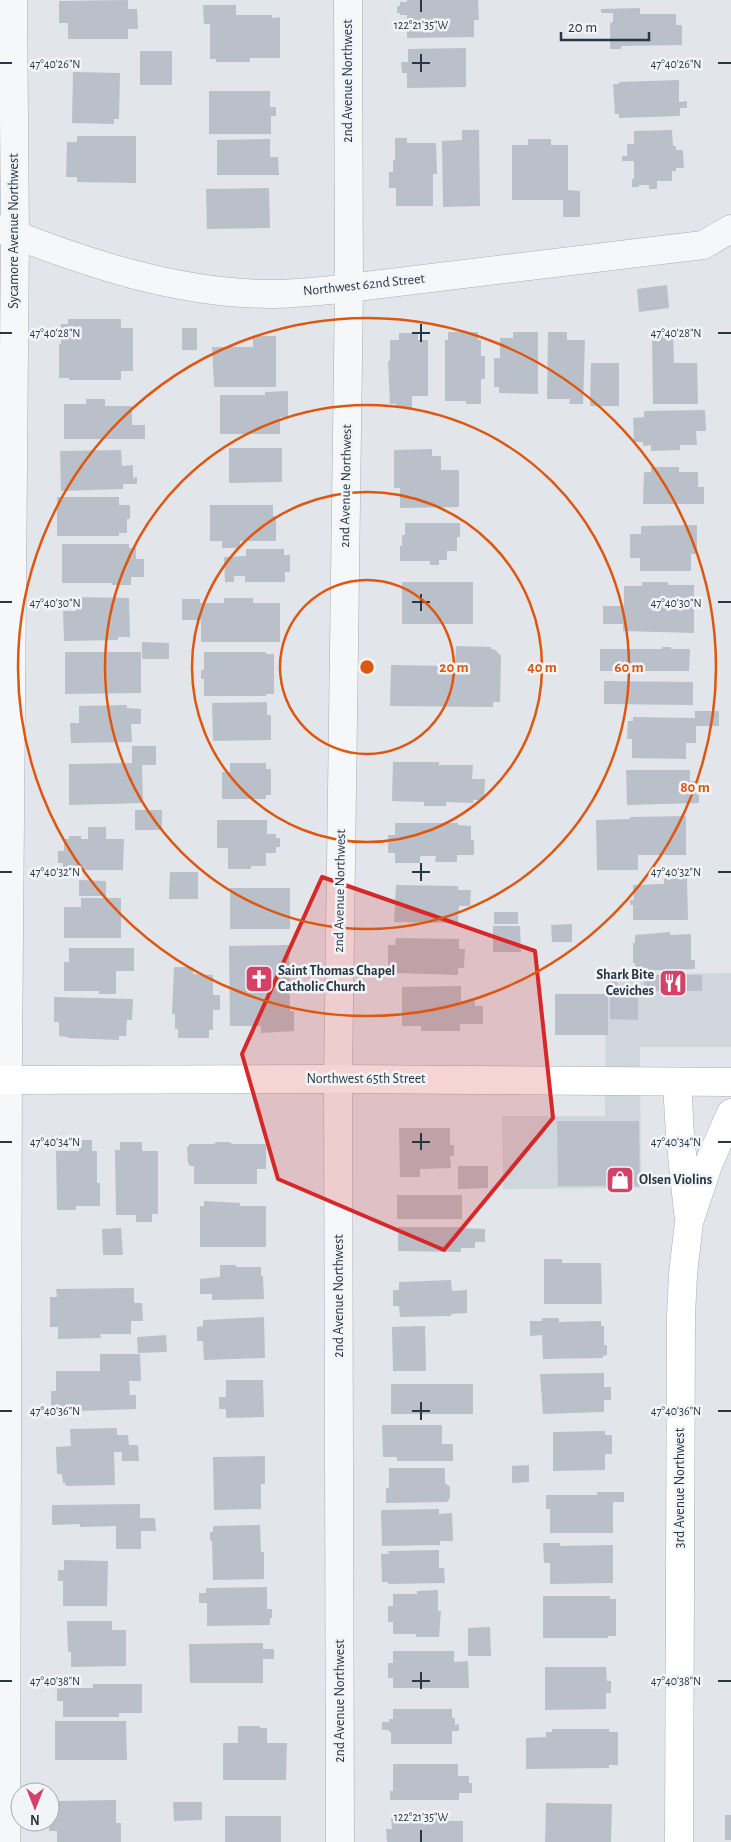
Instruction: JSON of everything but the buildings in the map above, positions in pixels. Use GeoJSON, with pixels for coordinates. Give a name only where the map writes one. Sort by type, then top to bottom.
{"type":"FeatureCollection","features":[{"type":"Feature","properties":{"kind":"street","name":"Sycamore Avenue Northwest"},"geometry":{"type":"LineString","coordinates":[[6,1842],[4,1080],[7,232],[14,0]]}},
{"type":"Feature","properties":{"kind":"street","name":"2nd Avenue Northwest"},"geometry":{"type":"LineString","coordinates":[[340,1842],[338,1079],[349,288],[348,0]]}},
{"type":"Feature","properties":{"kind":"street","name":"Northwest 62nd Street"},"geometry":{"type":"LineString","coordinates":[[7,232],[106,268],[196,288],[270,294],[304,293],[349,288],[703,245],[731,229]]}},
{"type":"Feature","properties":{"kind":"street","name":"Northwest 65th Street"},"geometry":{"type":"LineString","coordinates":[[4,1080],[338,1079],[731,1082]]}},
{"type":"Feature","properties":{"kind":"street"},"geometry":{"type":"LineString","coordinates":[[677,1082],[680,1135],[689,1222]]}},
{"type":"Feature","properties":{"kind":"street","name":"3rd Avenue Northwest"},"geometry":{"type":"LineString","coordinates":[[679,1842],[681,1316],[683,1274],[689,1222],[708,1165],[731,1113]]}},
{"type":"Feature","properties":{"kind":"highlighted area"},"geometry":{"type":"Polygon","coordinates":[[[322,877],[535,951],[553,1118],[444,1250],[278,1179],[242,1054],[322,877]]]}},
{"type":"Feature","properties":{"kind":"shaded area"},"geometry":{"type":"Polygon","coordinates":[[[731,973],[731,1047],[640,1047],[641,1188],[503,1189],[502,1116],[605,1116],[606,974],[731,973]]]}},
{"type":"Feature","properties":{"kind":"place","name":"Saint Thomas Chapel Catholic Church"},"geometry":{"type":"Point","coordinates":[259,979]}},
{"type":"Feature","properties":{"kind":"place","name":"Shark Bite Ceviches"},"geometry":{"type":"Point","coordinates":[673,983]}},
{"type":"Feature","properties":{"kind":"place","name":"Olsen Violins"},"geometry":{"type":"Point","coordinates":[620,1180]}}]}
